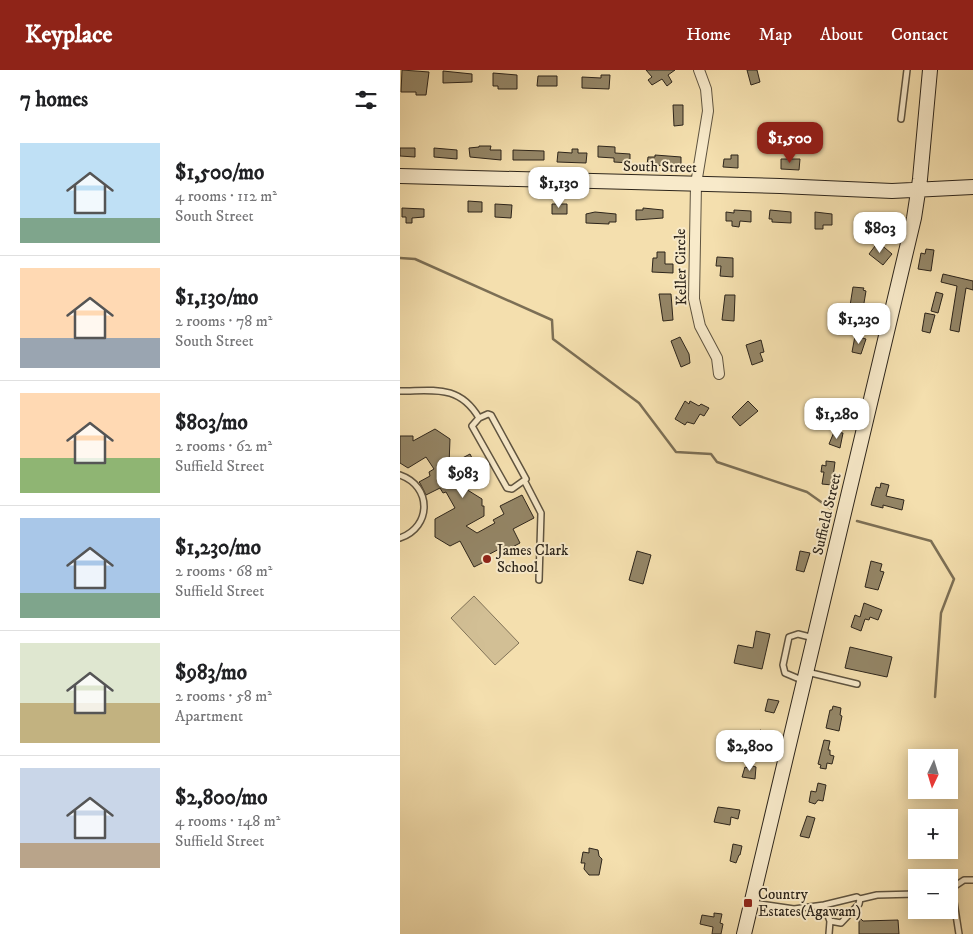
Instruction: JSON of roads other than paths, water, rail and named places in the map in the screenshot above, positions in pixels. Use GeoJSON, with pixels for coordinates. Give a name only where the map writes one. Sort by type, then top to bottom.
{"type":"FeatureCollection","features":[{"type":"Feature","properties":{"kind":"main road","name":"Suffield Street"},"geometry":{"type":"LineString","coordinates":[[744,934],[919,191],[930,70]]}},
{"type":"Feature","properties":{"kind":"main road","name":"South Street"},"geometry":{"type":"LineString","coordinates":[[400,176],[892,191],[973,187]]}},
{"type":"Feature","properties":{"kind":"street","name":"Keller Circle"},"geometry":{"type":"LineString","coordinates":[[699,70],[706,89],[708,111],[696,184],[694,300],[700,326],[717,358],[720,374]]}},
{"type":"Feature","properties":{"kind":"lane"},"geometry":{"type":"LineString","coordinates":[[901,119],[907,70]]}},
{"type":"Feature","properties":{"kind":"lane"},"geometry":{"type":"LineString","coordinates":[[400,391],[452,393],[467,401],[479,418]]}},
{"type":"Feature","properties":{"kind":"lane"},"geometry":{"type":"LineString","coordinates":[[525,482],[512,489],[507,488],[472,426],[479,418],[491,415],[526,480],[525,482],[541,513],[539,580]]}},
{"type":"Feature","properties":{"kind":"lane"},"geometry":{"type":"LineString","coordinates":[[400,476],[416,484],[424,504],[422,517],[418,525],[400,538]]}},
{"type":"Feature","properties":{"kind":"lane"},"geometry":{"type":"LineString","coordinates":[[815,639],[798,634],[789,637],[784,673],[857,684]]}},
{"type":"Feature","properties":{"kind":"lane"},"geometry":{"type":"LineString","coordinates":[[958,884],[964,880],[973,880]]}},
{"type":"Feature","properties":{"kind":"lane"},"geometry":{"type":"LineString","coordinates":[[752,902],[794,909],[824,905],[857,897],[860,900],[876,895],[908,894]]}},
{"type":"Feature","properties":{"kind":"lane"},"geometry":{"type":"LineString","coordinates":[[830,921],[835,923],[845,920],[859,904],[860,900]]}},
{"type":"Feature","properties":{"kind":"lane"},"geometry":{"type":"LineString","coordinates":[[824,905],[830,921],[829,934]]}},
{"type":"Feature","properties":{"kind":"lane"},"geometry":{"type":"LineString","coordinates":[[956,919],[959,934]]}},
{"type":"Feature","properties":{"kind":"waterway"},"geometry":{"type":"LineString","coordinates":[[400,258],[415,259],[552,320],[553,339],[639,403],[676,452],[711,454],[717,462],[807,492],[831,509]]}},
{"type":"Feature","properties":{"kind":"waterway"},"geometry":{"type":"LineString","coordinates":[[857,521],[931,541],[954,579],[941,613],[935,697]]}},
{"type":"Feature","properties":{"kind":"place","name":"James Clark School"},"geometry":{"type":"Point","coordinates":[487,559]}},
{"type":"Feature","properties":{"kind":"place","name":"Country Estates(Agawam)"},"geometry":{"type":"Point","coordinates":[748,903]}}]}
